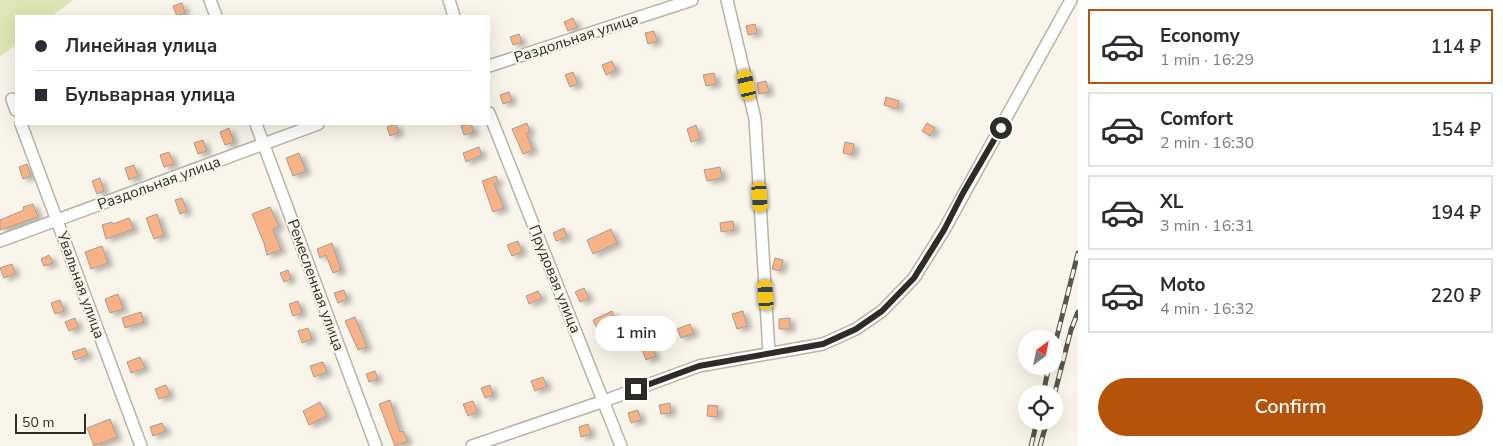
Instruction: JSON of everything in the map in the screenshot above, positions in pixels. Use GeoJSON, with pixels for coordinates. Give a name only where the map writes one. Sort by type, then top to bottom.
{"type":"FeatureCollection","features":[{"type":"Feature","properties":{"kind":"street"},"geometry":{"type":"LineString","coordinates":[[210,0],[216,15]]}},
{"type":"Feature","properties":{"kind":"street"},"geometry":{"type":"LineString","coordinates":[[449,0],[454,15]]}},
{"type":"Feature","properties":{"kind":"street","name":"Раздольная улица"},"geometry":{"type":"LineString","coordinates":[[490,66],[692,0]]}},
{"type":"Feature","properties":{"kind":"street"},"geometry":{"type":"LineString","coordinates":[[728,0],[754,119],[769,353]]}},
{"type":"Feature","properties":{"kind":"street"},"geometry":{"type":"LineString","coordinates":[[472,446],[699,366],[823,344],[856,329],[882,311],[914,278],[944,230],[1070,0]]}},
{"type":"Feature","properties":{"kind":"street","name":"Прудовая улица"},"geometry":{"type":"LineString","coordinates":[[490,116],[621,446]]}},
{"type":"Feature","properties":{"kind":"street","name":"Увальная улица"},"geometry":{"type":"LineString","coordinates":[[21,125],[141,446]]}},
{"type":"Feature","properties":{"kind":"street","name":"Ремесленная улица"},"geometry":{"type":"LineString","coordinates":[[256,125],[376,446]]}},
{"type":"Feature","properties":{"kind":"street","name":"Раздольная улица"},"geometry":{"type":"LineString","coordinates":[[0,241],[315,125]]}},
{"type":"Feature","properties":{"kind":"green space"},"geometry":{"type":"Polygon","coordinates":[[[0,0],[73,0],[53,15],[15,15],[15,45],[0,57],[0,0]]]}},
{"type":"Feature","properties":{"kind":"building"},"geometry":{"type":"Polygon","coordinates":[[[182,3],[185,13],[177,15],[173,6],[182,3]]]}},
{"type":"Feature","properties":{"kind":"building"},"geometry":{"type":"Polygon","coordinates":[[[573,18],[577,27],[568,31],[564,22],[573,18]]]}},
{"type":"Feature","properties":{"kind":"building"},"geometry":{"type":"Polygon","coordinates":[[[755,24],[757,33],[748,35],[746,26],[755,24]]]}},
{"type":"Feature","properties":{"kind":"building"},"geometry":{"type":"Polygon","coordinates":[[[654,31],[657,41],[648,44],[645,33],[654,31]]]}},
{"type":"Feature","properties":{"kind":"building"},"geometry":{"type":"Polygon","coordinates":[[[519,34],[522,42],[513,45],[510,37],[519,34]]]}},
{"type":"Feature","properties":{"kind":"building"},"geometry":{"type":"Polygon","coordinates":[[[612,61],[616,70],[606,75],[602,65],[612,61]]]}},
{"type":"Feature","properties":{"kind":"building"},"geometry":{"type":"Polygon","coordinates":[[[573,72],[578,84],[570,87],[565,75],[573,72]]]}},
{"type":"Feature","properties":{"kind":"building"},"geometry":{"type":"Polygon","coordinates":[[[714,73],[716,84],[706,86],[703,75],[714,73]]]}},
{"type":"Feature","properties":{"kind":"building"},"geometry":{"type":"Polygon","coordinates":[[[766,81],[769,92],[759,94],[757,83],[766,81]]]}},
{"type":"Feature","properties":{"kind":"building"},"geometry":{"type":"Polygon","coordinates":[[[509,92],[512,101],[503,104],[500,95],[509,92]]]}},
{"type":"Feature","properties":{"kind":"building"},"geometry":{"type":"Polygon","coordinates":[[[886,97],[899,101],[897,109],[884,105],[886,97]]]}},
{"type":"Feature","properties":{"kind":"building"},"geometry":{"type":"Polygon","coordinates":[[[527,123],[530,132],[526,133],[533,150],[523,154],[512,129],[527,123]]]}},
{"type":"Feature","properties":{"kind":"building"},"geometry":{"type":"Polygon","coordinates":[[[927,123],[935,128],[930,136],[922,131],[927,123]]]}},
{"type":"Feature","properties":{"kind":"building"},"geometry":{"type":"Polygon","coordinates":[[[396,125],[399,132],[390,136],[387,127],[396,125]]]}},
{"type":"Feature","properties":{"kind":"building"},"geometry":{"type":"Polygon","coordinates":[[[471,125],[474,132],[464,135],[461,126],[471,125]]]}},
{"type":"Feature","properties":{"kind":"building"},"geometry":{"type":"Polygon","coordinates":[[[696,125],[700,139],[691,142],[687,129],[696,125]]]}},
{"type":"Feature","properties":{"kind":"building"},"geometry":{"type":"Polygon","coordinates":[[[229,128],[234,142],[225,145],[220,132],[229,128]]]}},
{"type":"Feature","properties":{"kind":"building"},"geometry":{"type":"Polygon","coordinates":[[[203,140],[207,151],[198,154],[194,143],[203,140]]]}},
{"type":"Feature","properties":{"kind":"building"},"geometry":{"type":"Polygon","coordinates":[[[845,142],[854,144],[852,155],[843,153],[845,142]]]}},
{"type":"Feature","properties":{"kind":"building"},"geometry":{"type":"Polygon","coordinates":[[[479,147],[482,155],[466,162],[463,153],[479,147]]]}},
{"type":"Feature","properties":{"kind":"building"},"geometry":{"type":"Polygon","coordinates":[[[169,152],[174,164],[164,167],[160,155],[169,152]]]}},
{"type":"Feature","properties":{"kind":"building"},"geometry":{"type":"Polygon","coordinates":[[[299,153],[306,171],[293,176],[286,158],[299,153]]]}},
{"type":"Feature","properties":{"kind":"building"},"geometry":{"type":"Polygon","coordinates":[[[27,164],[31,176],[23,179],[19,167],[27,164]]]}},
{"type":"Feature","properties":{"kind":"building"},"geometry":{"type":"Polygon","coordinates":[[[134,165],[138,176],[129,180],[125,168],[134,165]]]}},
{"type":"Feature","properties":{"kind":"building"},"geometry":{"type":"Polygon","coordinates":[[[720,167],[722,178],[707,181],[704,170],[720,167]]]}},
{"type":"Feature","properties":{"kind":"building"},"geometry":{"type":"Polygon","coordinates":[[[496,176],[498,182],[494,184],[504,208],[493,212],[482,181],[496,176]]]}},
{"type":"Feature","properties":{"kind":"building"},"geometry":{"type":"Polygon","coordinates":[[[100,178],[104,191],[97,194],[92,181],[100,178]]]}},
{"type":"Feature","properties":{"kind":"building"},"geometry":{"type":"Polygon","coordinates":[[[182,198],[187,211],[180,214],[175,200],[182,198]]]}},
{"type":"Feature","properties":{"kind":"building"},"geometry":{"type":"Polygon","coordinates":[[[33,204],[38,217],[0,230],[0,220],[24,210],[23,207],[33,204]]]}},
{"type":"Feature","properties":{"kind":"building"},"geometry":{"type":"Polygon","coordinates":[[[270,207],[279,226],[273,229],[281,250],[267,255],[252,214],[270,207]]]}},
{"type":"Feature","properties":{"kind":"building"},"geometry":{"type":"Polygon","coordinates":[[[157,214],[164,235],[154,239],[146,218],[157,214]]]}},
{"type":"Feature","properties":{"kind":"building"},"geometry":{"type":"Polygon","coordinates":[[[129,218],[134,229],[106,239],[102,225],[112,222],[113,224],[129,218]]]}},
{"type":"Feature","properties":{"kind":"building"},"geometry":{"type":"Polygon","coordinates":[[[733,221],[734,230],[721,232],[720,223],[733,221]]]}},
{"type":"Feature","properties":{"kind":"building"},"geometry":{"type":"Polygon","coordinates":[[[564,228],[567,237],[556,241],[553,233],[564,228]]]}},
{"type":"Feature","properties":{"kind":"building"},"geometry":{"type":"Polygon","coordinates":[[[611,229],[617,243],[593,254],[587,240],[611,229]]]}},
{"type":"Feature","properties":{"kind":"building"},"geometry":{"type":"Polygon","coordinates":[[[518,241],[522,252],[512,256],[507,245],[518,241]]]}},
{"type":"Feature","properties":{"kind":"building"},"geometry":{"type":"Polygon","coordinates":[[[332,243],[341,270],[333,273],[326,255],[320,258],[317,249],[332,243]]]}},
{"type":"Feature","properties":{"kind":"building"},"geometry":{"type":"Polygon","coordinates":[[[102,246],[108,263],[91,269],[85,252],[102,246]]]}},
{"type":"Feature","properties":{"kind":"building"},"geometry":{"type":"Polygon","coordinates":[[[49,255],[53,263],[44,266],[41,259],[49,255]]]}},
{"type":"Feature","properties":{"kind":"building"},"geometry":{"type":"Polygon","coordinates":[[[775,258],[783,260],[780,271],[772,269],[775,258]]]}},
{"type":"Feature","properties":{"kind":"building"},"geometry":{"type":"Polygon","coordinates":[[[12,264],[15,273],[4,278],[0,268],[12,264]]]}},
{"type":"Feature","properties":{"kind":"building"},"geometry":{"type":"Polygon","coordinates":[[[288,270],[291,279],[284,282],[280,273],[288,270]]]}},
{"type":"Feature","properties":{"kind":"building"},"geometry":{"type":"Polygon","coordinates":[[[584,288],[589,298],[580,302],[575,292],[584,288]]]}},
{"type":"Feature","properties":{"kind":"building"},"geometry":{"type":"Polygon","coordinates":[[[344,290],[347,299],[338,303],[334,293],[344,290]]]}},
{"type":"Feature","properties":{"kind":"building"},"geometry":{"type":"Polygon","coordinates":[[[538,291],[542,298],[529,304],[526,296],[538,291]]]}},
{"type":"Feature","properties":{"kind":"building"},"geometry":{"type":"Polygon","coordinates":[[[118,294],[123,309],[110,313],[105,299],[118,294]]]}},
{"type":"Feature","properties":{"kind":"building"},"geometry":{"type":"Polygon","coordinates":[[[60,300],[64,311],[55,314],[51,303],[60,300]]]}},
{"type":"Feature","properties":{"kind":"building"},"geometry":{"type":"Polygon","coordinates":[[[298,301],[302,313],[293,316],[289,304],[298,301]]]}},
{"type":"Feature","properties":{"kind":"building"},"geometry":{"type":"Polygon","coordinates":[[[612,311],[616,320],[597,329],[593,320],[612,311]]]}},
{"type":"Feature","properties":{"kind":"building"},"geometry":{"type":"Polygon","coordinates":[[[743,311],[747,326],[737,329],[732,314],[743,311]]]}},
{"type":"Feature","properties":{"kind":"building"},"geometry":{"type":"Polygon","coordinates":[[[141,312],[144,322],[125,328],[122,318],[141,312]]]}},
{"type":"Feature","properties":{"kind":"building"},"geometry":{"type":"Polygon","coordinates":[[[355,317],[367,347],[358,350],[345,321],[355,317]]]}},
{"type":"Feature","properties":{"kind":"building"},"geometry":{"type":"Polygon","coordinates":[[[75,318],[78,327],[69,331],[65,322],[75,318]]]}},
{"type":"Feature","properties":{"kind":"building"},"geometry":{"type":"Polygon","coordinates":[[[790,318],[790,329],[779,329],[779,319],[790,318]]]}},
{"type":"Feature","properties":{"kind":"building"},"geometry":{"type":"Polygon","coordinates":[[[690,324],[694,333],[681,338],[677,329],[690,324]]]}},
{"type":"Feature","properties":{"kind":"building"},"geometry":{"type":"Polygon","coordinates":[[[308,328],[312,339],[302,343],[298,331],[308,328]]]}},
{"type":"Feature","properties":{"kind":"building"},"geometry":{"type":"Polygon","coordinates":[[[651,346],[656,356],[646,360],[642,350],[651,346]]]}},
{"type":"Feature","properties":{"kind":"building"},"geometry":{"type":"Polygon","coordinates":[[[85,348],[88,355],[75,360],[72,352],[85,348]]]}},
{"type":"Feature","properties":{"kind":"building"},"geometry":{"type":"Polygon","coordinates":[[[140,357],[145,368],[131,373],[127,362],[140,357]]]}},
{"type":"Feature","properties":{"kind":"building"},"geometry":{"type":"Polygon","coordinates":[[[323,362],[327,372],[314,377],[310,366],[323,362]]]}},
{"type":"Feature","properties":{"kind":"building"},"geometry":{"type":"Polygon","coordinates":[[[375,371],[378,379],[369,382],[366,374],[375,371]]]}},
{"type":"Feature","properties":{"kind":"building"},"geometry":{"type":"Polygon","coordinates":[[[543,377],[547,386],[535,391],[531,381],[543,377]]]}},
{"type":"Feature","properties":{"kind":"building"},"geometry":{"type":"Polygon","coordinates":[[[166,385],[170,395],[159,399],[155,389],[166,385]]]}},
{"type":"Feature","properties":{"kind":"building"},"geometry":{"type":"Polygon","coordinates":[[[490,385],[493,395],[485,398],[481,388],[490,385]]]}},
{"type":"Feature","properties":{"kind":"building"},"geometry":{"type":"Polygon","coordinates":[[[390,400],[400,432],[403,431],[408,441],[395,446],[379,404],[390,400]]]}},
{"type":"Feature","properties":{"kind":"building"},"geometry":{"type":"Polygon","coordinates":[[[473,401],[477,412],[468,416],[463,404],[473,401]]]}},
{"type":"Feature","properties":{"kind":"building"},"geometry":{"type":"Polygon","coordinates":[[[320,402],[327,416],[309,425],[303,411],[320,402]]]}},
{"type":"Feature","properties":{"kind":"building"},"geometry":{"type":"Polygon","coordinates":[[[670,403],[671,413],[661,414],[659,405],[670,403]]]}},
{"type":"Feature","properties":{"kind":"building"},"geometry":{"type":"Polygon","coordinates":[[[708,405],[718,406],[717,417],[707,416],[708,405]]]}},
{"type":"Feature","properties":{"kind":"building"},"geometry":{"type":"Polygon","coordinates":[[[638,410],[641,420],[631,423],[628,413],[638,410]]]}},
{"type":"Feature","properties":{"kind":"building"},"geometry":{"type":"Polygon","coordinates":[[[110,419],[117,437],[94,446],[87,428],[110,419]]]}},
{"type":"Feature","properties":{"kind":"building"},"geometry":{"type":"Polygon","coordinates":[[[162,423],[166,431],[153,436],[150,427],[162,423]]]}},
{"type":"Feature","properties":{"kind":"building"},"geometry":{"type":"Polygon","coordinates":[[[588,424],[591,434],[581,437],[579,427],[588,424]]]}},
{"type":"Feature","properties":{"kind":"railway"},"geometry":{"type":"LineString","coordinates":[[1059,330],[1078,253]]}},
{"type":"Feature","properties":{"kind":"railway"},"geometry":{"type":"LineString","coordinates":[[1057,385],[1071,330],[1078,312]]}},
{"type":"Feature","properties":{"kind":"railway"},"geometry":{"type":"LineString","coordinates":[[1045,385],[1047,375]]}},
{"type":"Feature","properties":{"kind":"railway"},"geometry":{"type":"LineString","coordinates":[[1031,446],[1035,430]]}},
{"type":"Feature","properties":{"kind":"railway"},"geometry":{"type":"LineString","coordinates":[[1040,446],[1044,430]]}},
{"type":"Feature","properties":{"kind":"route"},"geometry":{"type":"LineString","coordinates":[[636,389],[699,366],[823,344],[856,329],[882,311],[914,278],[944,230],[1001,128]]}}]}
